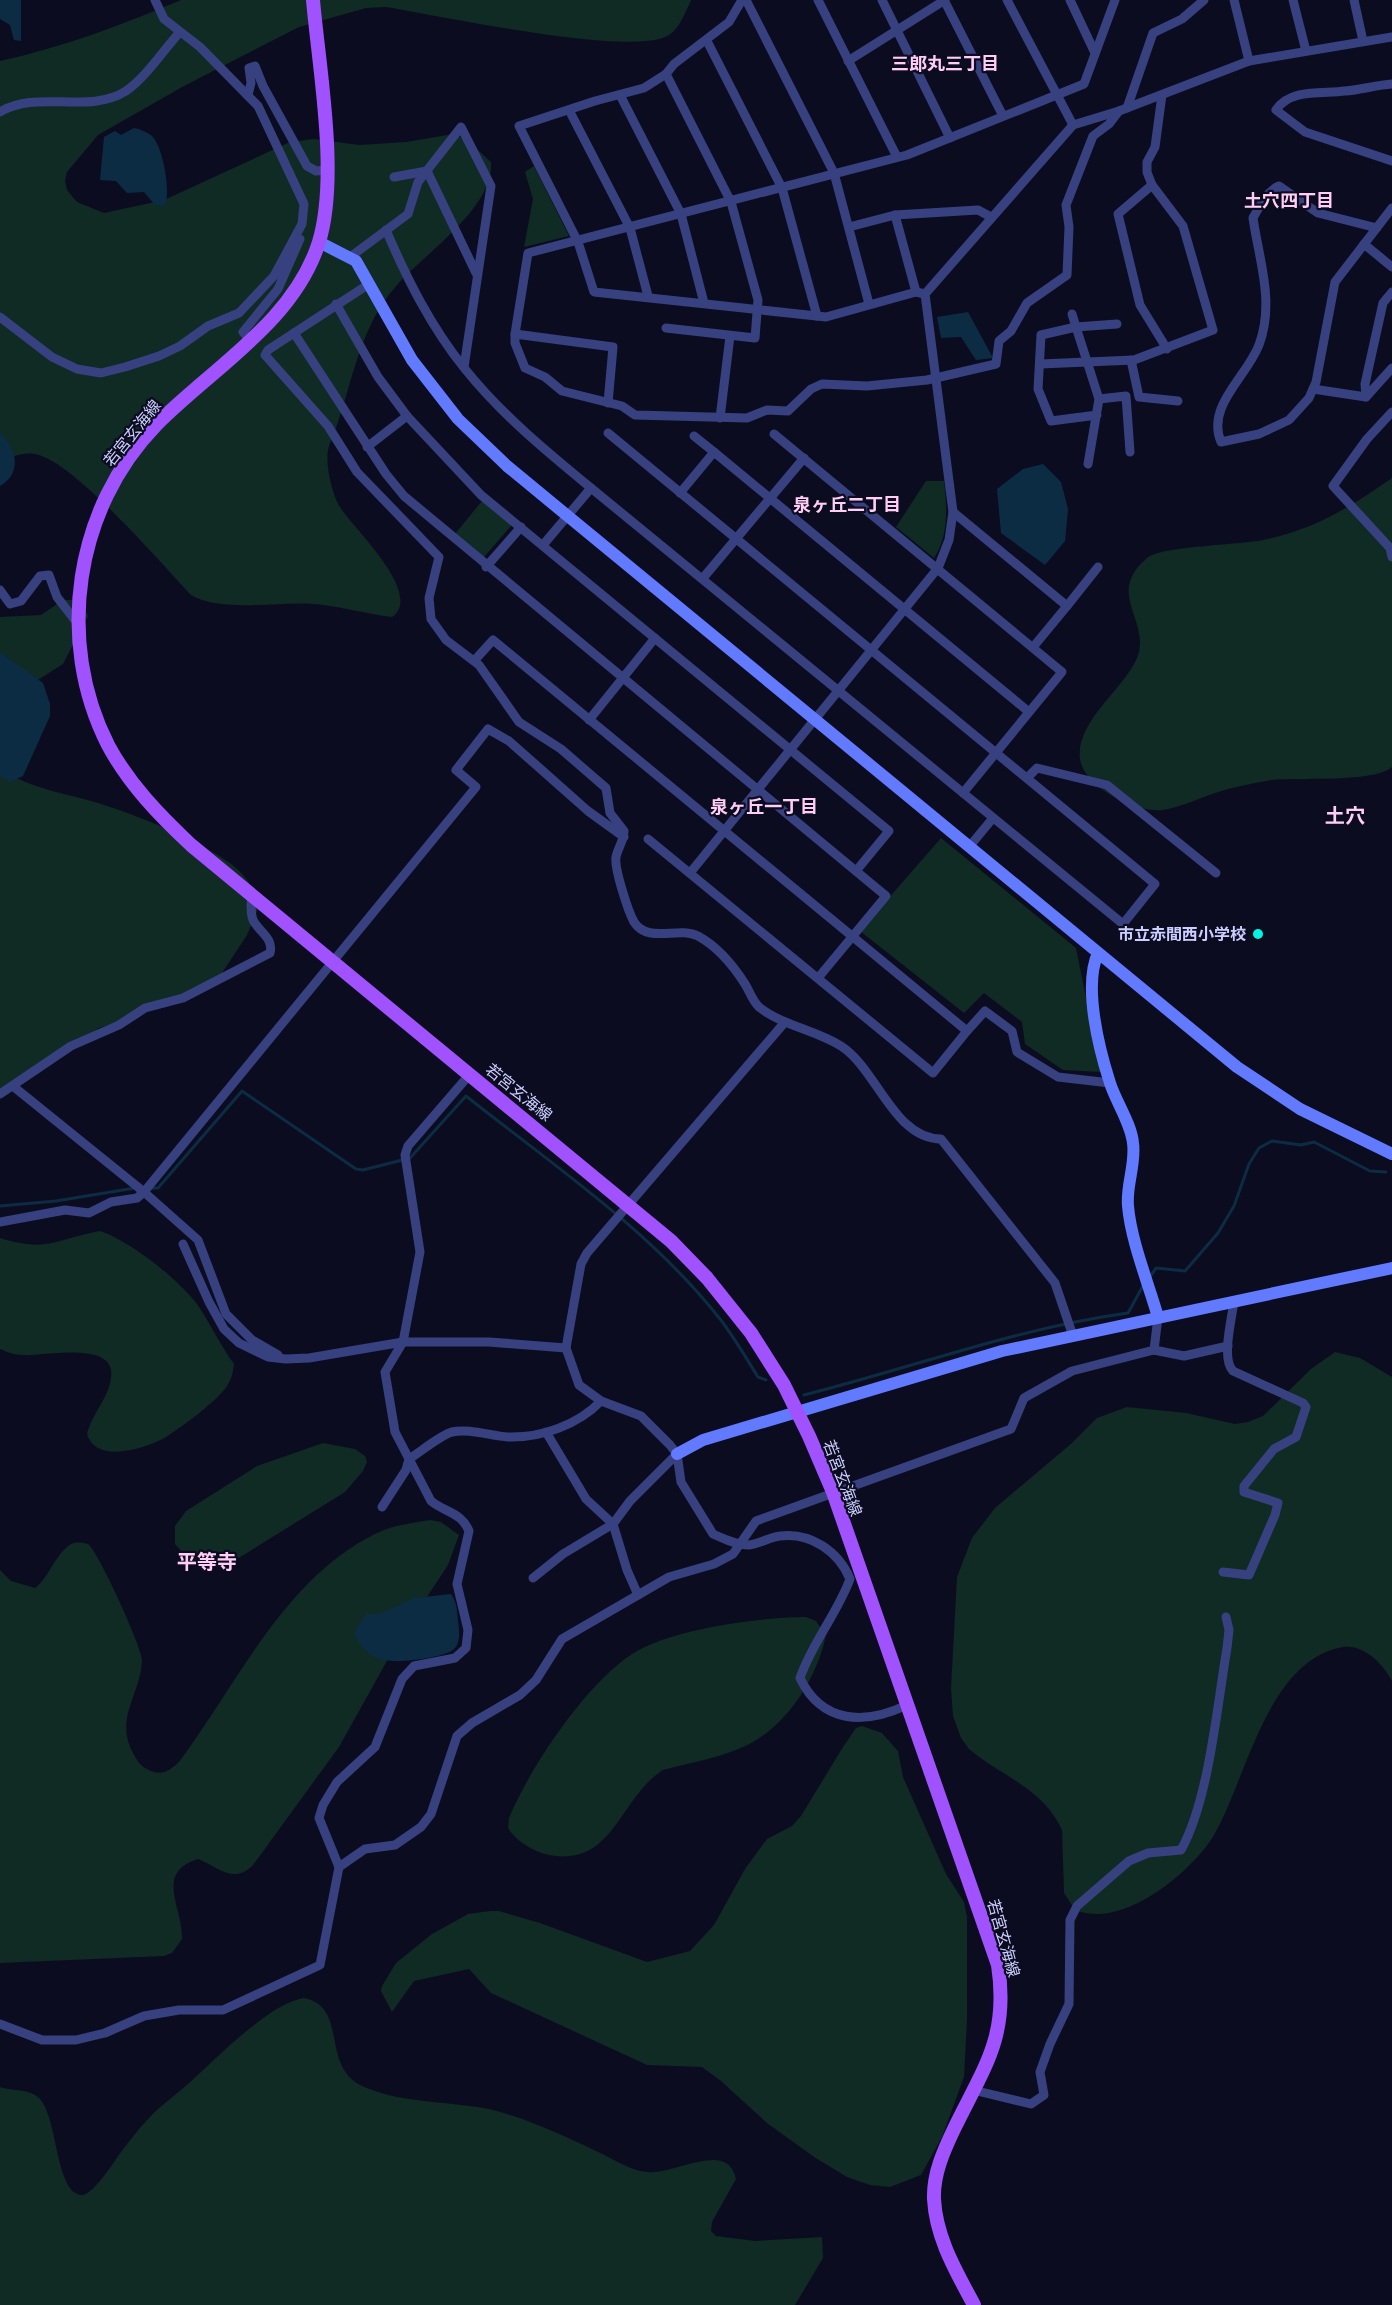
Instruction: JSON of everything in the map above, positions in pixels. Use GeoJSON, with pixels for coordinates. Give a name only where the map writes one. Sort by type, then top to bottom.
{"type":"FeatureCollection","features":[{"type":"Feature","properties":{"kind":"main road","name":"若宮玄海線"},"geometry":{"type":"LineString","coordinates":[[313,0],[327,170],[325,214],[319,242],[288,300],[250,340],[154,426],[126,461],[102,504],[91,533],[82,576],[78,624],[87,690],[97,720],[123,769],[158,813],[191,845],[630,1205],[678,1248],[736,1313],[764,1352],[797,1411],[833,1492],[998,1965],[1003,1999],[998,2034],[974,2090],[946,2146],[938,2169],[934,2199],[941,2239],[974,2305]]}},
{"type":"Feature","properties":{"kind":"street"},"geometry":{"type":"LineString","coordinates":[[155,0],[164,19],[179,33],[200,47],[238,88],[248,94],[265,116],[304,204],[303,225],[294,257],[278,289],[243,332],[250,340]]}},
{"type":"Feature","properties":{"kind":"street"},"geometry":{"type":"LineString","coordinates":[[869,304],[834,174],[744,0],[729,22],[674,64],[666,74],[644,88],[519,126],[578,242],[594,292],[648,296],[826,317],[869,304],[920,293],[1073,125],[1249,62],[1392,37]]}},
{"type":"Feature","properties":{"kind":"street"},"geometry":{"type":"LineString","coordinates":[[818,0],[897,157]]}},
{"type":"Feature","properties":{"kind":"street"},"geometry":{"type":"LineString","coordinates":[[882,0],[950,138]]}},
{"type":"Feature","properties":{"kind":"street"},"geometry":{"type":"LineString","coordinates":[[848,60],[944,0],[1003,116]]}},
{"type":"Feature","properties":{"kind":"street"},"geometry":{"type":"LineString","coordinates":[[1007,0],[1055,95],[1073,125]]}},
{"type":"Feature","properties":{"kind":"street"},"geometry":{"type":"LineString","coordinates":[[1070,0],[1095,53]]}},
{"type":"Feature","properties":{"kind":"street"},"geometry":{"type":"LineString","coordinates":[[1115,0],[1084,84],[897,157],[578,242],[528,253],[515,334],[515,343],[525,368],[545,377],[561,391],[622,406],[635,415],[747,418],[767,410],[788,411],[811,389],[822,384],[867,386],[996,364],[999,340],[1011,331],[1027,303],[1067,275],[1069,227],[1066,205],[1093,136],[1123,109],[1153,33],[1182,19],[1204,0]]}},
{"type":"Feature","properties":{"kind":"street"},"geometry":{"type":"LineString","coordinates":[[1234,0],[1249,62]]}},
{"type":"Feature","properties":{"kind":"street"},"geometry":{"type":"LineString","coordinates":[[1293,0],[1306,51]]}},
{"type":"Feature","properties":{"kind":"street"},"geometry":{"type":"LineString","coordinates":[[1354,0],[1363,41]]}},
{"type":"Feature","properties":{"kind":"street"},"geometry":{"type":"LineString","coordinates":[[0,112],[19,105],[87,103],[117,95],[134,83],[179,33]]}},
{"type":"Feature","properties":{"kind":"street"},"geometry":{"type":"LineString","coordinates":[[707,41],[782,188],[817,316]]}},
{"type":"Feature","properties":{"kind":"street"},"geometry":{"type":"LineString","coordinates":[[248,94],[251,83],[249,68],[255,66],[263,87],[307,166],[316,171],[327,170]]}},
{"type":"Feature","properties":{"kind":"street"},"geometry":{"type":"LineString","coordinates":[[666,74],[731,202],[759,309],[755,338],[666,328]]}},
{"type":"Feature","properties":{"kind":"street"},"geometry":{"type":"LineString","coordinates":[[1392,84],[1346,91],[1306,93],[1286,100],[1276,110],[1305,132],[1392,161]]}},
{"type":"Feature","properties":{"kind":"street"},"geometry":{"type":"LineString","coordinates":[[1040,364],[1131,360],[1167,349],[1213,330],[1183,226],[1152,185],[1147,162],[1155,147],[1162,94]]}},
{"type":"Feature","properties":{"kind":"street"},"geometry":{"type":"LineString","coordinates":[[620,95],[681,214],[704,303]]}},
{"type":"Feature","properties":{"kind":"street"},"geometry":{"type":"LineString","coordinates":[[569,110],[630,228],[648,296]]}},
{"type":"Feature","properties":{"kind":"street"},"geometry":{"type":"LineString","coordinates":[[350,257],[408,214],[418,182],[460,127],[491,186],[476,273],[464,367]]}},
{"type":"Feature","properties":{"kind":"street"},"geometry":{"type":"LineString","coordinates":[[394,177],[427,171]]}},
{"type":"Feature","properties":{"kind":"street"},"geometry":{"type":"LineString","coordinates":[[427,171],[476,273]]}},
{"type":"Feature","properties":{"kind":"street"},"geometry":{"type":"LineString","coordinates":[[1152,185],[1118,214],[1140,305],[1167,349]]}},
{"type":"Feature","properties":{"kind":"street"},"geometry":{"type":"LineString","coordinates":[[1377,228],[1318,213],[1279,186],[1273,189],[1253,218],[1266,288],[1263,329],[1250,362],[1217,415],[1216,431],[1221,442],[1259,434],[1289,420],[1309,399],[1335,282],[1377,228],[1392,208]]}},
{"type":"Feature","properties":{"kind":"street"},"geometry":{"type":"LineString","coordinates":[[849,227],[895,215],[978,210],[991,217]]}},
{"type":"Feature","properties":{"kind":"street"},"geometry":{"type":"LineString","coordinates":[[690,873],[938,568],[949,540],[953,512],[936,376],[920,293],[895,215]]}},
{"type":"Feature","properties":{"kind":"street"},"geometry":{"type":"LineString","coordinates":[[0,317],[52,357],[77,369],[101,373],[125,367],[159,356],[180,346],[208,326],[239,313],[274,276],[303,225]]}},
{"type":"Feature","properties":{"kind":"street"},"geometry":{"type":"LineString","coordinates":[[386,230],[424,310],[464,367],[506,415],[591,488],[1123,924],[1155,884],[608,433]]}},
{"type":"Feature","properties":{"kind":"street"},"geometry":{"type":"LineString","coordinates":[[319,242],[350,257],[362,268],[412,360],[458,419],[507,466],[567,517],[1211,1047],[1270,1090],[1342,1131],[1392,1154]]}},
{"type":"Feature","properties":{"kind":"street"},"geometry":{"type":"LineString","coordinates":[[1364,244],[1392,267]]}},
{"type":"Feature","properties":{"kind":"street"},"geometry":{"type":"LineString","coordinates":[[369,284],[268,350],[266,355],[328,426],[364,480],[439,556],[429,598],[431,619],[446,640],[474,661],[519,722],[561,749],[606,788],[610,813],[624,831],[624,837],[615,858],[616,868],[634,922],[649,933],[686,933],[712,944],[738,974],[757,1005],[785,1022],[842,1047],[865,1069],[904,1123],[921,1136],[941,1139],[1055,1283],[1073,1336]]}},
{"type":"Feature","properties":{"kind":"street"},"geometry":{"type":"LineString","coordinates":[[1366,397],[1365,384],[1383,303],[1392,292]]}},
{"type":"Feature","properties":{"kind":"street"},"geometry":{"type":"LineString","coordinates":[[336,304],[378,377],[407,416],[482,495],[889,831],[856,871]]}},
{"type":"Feature","properties":{"kind":"street"},"geometry":{"type":"LineString","coordinates":[[1072,314],[1099,399],[1088,464]]}},
{"type":"Feature","properties":{"kind":"street"},"geometry":{"type":"LineString","coordinates":[[1097,416],[1051,421],[1038,389],[1041,335],[1076,327],[1117,324]]}},
{"type":"Feature","properties":{"kind":"street"},"geometry":{"type":"LineString","coordinates":[[294,333],[367,447],[404,496],[486,567],[886,896],[818,978]]}},
{"type":"Feature","properties":{"kind":"street"},"geometry":{"type":"LineString","coordinates":[[515,334],[613,347],[608,402]]}},
{"type":"Feature","properties":{"kind":"street"},"geometry":{"type":"LineString","coordinates":[[720,418],[730,336]]}},
{"type":"Feature","properties":{"kind":"street"},"geometry":{"type":"LineString","coordinates":[[1131,360],[1139,397],[1178,401]]}},
{"type":"Feature","properties":{"kind":"street"},"geometry":{"type":"LineString","coordinates":[[1366,397],[1392,368]]}},
{"type":"Feature","properties":{"kind":"street"},"geometry":{"type":"LineString","coordinates":[[1313,389],[1366,397]]}},
{"type":"Feature","properties":{"kind":"street"},"geometry":{"type":"LineString","coordinates":[[1099,399],[1125,396],[1130,452]]}},
{"type":"Feature","properties":{"kind":"street"},"geometry":{"type":"LineString","coordinates":[[1392,412],[1367,438],[1333,486],[1390,548],[1392,557]]}},
{"type":"Feature","properties":{"kind":"street"},"geometry":{"type":"LineString","coordinates":[[367,447],[407,416]]}},
{"type":"Feature","properties":{"kind":"street"},"geometry":{"type":"LineString","coordinates":[[774,434],[1034,646],[1062,672],[963,793]]}},
{"type":"Feature","properties":{"kind":"street"},"geometry":{"type":"LineString","coordinates":[[694,436],[1029,712]]}},
{"type":"Feature","properties":{"kind":"street"},"geometry":{"type":"LineString","coordinates":[[680,493],[714,452]]}},
{"type":"Feature","properties":{"kind":"street"},"geometry":{"type":"LineString","coordinates":[[703,578],[804,458]]}},
{"type":"Feature","properties":{"kind":"street"},"geometry":{"type":"LineString","coordinates":[[543,545],[591,488]]}},
{"type":"Feature","properties":{"kind":"street"},"geometry":{"type":"LineString","coordinates":[[953,512],[1066,606]]}},
{"type":"Feature","properties":{"kind":"street"},"geometry":{"type":"LineString","coordinates":[[486,567],[521,527]]}},
{"type":"Feature","properties":{"kind":"street"},"geometry":{"type":"LineString","coordinates":[[1034,646],[1098,567]]}},
{"type":"Feature","properties":{"kind":"street"},"geometry":{"type":"LineString","coordinates":[[0,590],[10,604],[21,601],[40,576],[49,575],[57,597],[78,624]]}},
{"type":"Feature","properties":{"kind":"street"},"geometry":{"type":"LineString","coordinates":[[589,720],[655,638]]}},
{"type":"Feature","properties":{"kind":"street"},"geometry":{"type":"LineString","coordinates":[[474,661],[493,640],[967,1032]]}},
{"type":"Feature","properties":{"kind":"street"},"geometry":{"type":"LineString","coordinates":[[0,1222],[65,1210],[89,1213],[111,1202],[137,1198],[144,1192],[476,787],[456,770],[488,729],[509,741],[588,811],[624,837]]}},
{"type":"Feature","properties":{"kind":"street"},"geometry":{"type":"LineString","coordinates":[[1027,778],[1037,768],[1107,785],[1216,873]]}},
{"type":"Feature","properties":{"kind":"street"},"geometry":{"type":"LineString","coordinates":[[969,847],[993,818]]}},
{"type":"Feature","properties":{"kind":"street"},"geometry":{"type":"LineString","coordinates":[[648,838],[933,1073],[985,1011],[1012,1031],[1017,1052],[1058,1077],[1110,1083]]}},
{"type":"Feature","properties":{"kind":"street"},"geometry":{"type":"LineString","coordinates":[[0,1094],[14,1087],[71,1046],[119,1025],[145,1008],[183,998],[270,953],[270,942],[254,921],[250,909],[252,896]]}},
{"type":"Feature","properties":{"kind":"street"},"geometry":{"type":"LineString","coordinates":[[1098,953],[1092,966],[1090,984],[1110,1083],[1133,1140],[1134,1165],[1128,1206],[1158,1317],[1154,1350]]}},
{"type":"Feature","properties":{"kind":"street"},"geometry":{"type":"LineString","coordinates":[[785,1022],[584,1258],[566,1348],[579,1385],[601,1401],[642,1416],[677,1454],[681,1482],[713,1534],[751,1545],[781,1536],[806,1537],[835,1555],[845,1567],[850,1579],[841,1604],[804,1665],[800,1678],[808,1695],[824,1708],[840,1716],[863,1718],[894,1712],[907,1705]]}},
{"type":"Feature","properties":{"kind":"street"},"geometry":{"type":"LineString","coordinates":[[0,2024],[42,2040],[76,2040],[105,2033],[144,2016],[179,2010],[223,2010],[320,1965],[339,1867],[319,1818],[323,1805],[337,1782],[375,1747],[402,1679],[414,1666],[455,1658],[466,1648],[468,1630],[457,1584],[469,1531],[458,1515],[439,1508],[431,1501],[395,1432],[385,1372],[403,1342],[420,1252],[405,1155],[408,1146],[470,1074]]}},
{"type":"Feature","properties":{"kind":"street"},"geometry":{"type":"LineString","coordinates":[[14,1087],[144,1192],[198,1240],[226,1314],[252,1340],[286,1359]]}},
{"type":"Feature","properties":{"kind":"street"},"geometry":{"type":"LineString","coordinates":[[183,1244],[209,1302],[225,1329],[251,1350],[268,1357],[286,1359],[403,1342],[489,1342],[566,1348]]}},
{"type":"Feature","properties":{"kind":"street"},"geometry":{"type":"LineString","coordinates":[[533,1578],[563,1554],[613,1524],[630,1501],[677,1454],[703,1440],[1002,1351],[1392,1268]]}},
{"type":"Feature","properties":{"kind":"street"},"geometry":{"type":"LineString","coordinates":[[1223,1572],[1249,1575],[1278,1503],[1244,1492],[1244,1486],[1274,1449],[1296,1437],[1306,1407],[1304,1402],[1233,1371],[1227,1360],[1234,1301]]}},
{"type":"Feature","properties":{"kind":"street"},"geometry":{"type":"LineString","coordinates":[[339,1867],[365,1850],[395,1845],[421,1827],[431,1814],[457,1736],[472,1723],[536,1680],[562,1638],[669,1577],[714,1564],[733,1554],[756,1521],[1011,1429],[1020,1404],[1027,1395],[1072,1371],[1154,1350],[1184,1356],[1228,1346]]}},
{"type":"Feature","properties":{"kind":"street"},"geometry":{"type":"LineString","coordinates":[[382,1507],[406,1470],[409,1459],[451,1432],[509,1437],[546,1432],[580,1418],[601,1401]]}},
{"type":"Feature","properties":{"kind":"street"},"geometry":{"type":"LineString","coordinates":[[546,1432],[586,1499],[613,1524],[627,1570],[638,1595]]}},
{"type":"Feature","properties":{"kind":"street"},"geometry":{"type":"LineString","coordinates":[[974,2090],[1031,2104],[1044,2095],[1041,2072],[1050,2044],[1069,2004],[1070,1920],[1077,1906],[1129,1862],[1148,1853],[1181,1850],[1189,1835],[1204,1782],[1227,1648],[1229,1630],[1226,1617]]}},
{"type":"Feature","properties":{"kind":"green space"},"geometry":{"type":"Polygon","coordinates":[[[181,0],[691,0],[673,32],[649,41],[617,41],[534,33],[386,7],[366,8],[299,27],[184,86],[98,135],[67,172],[65,181],[67,190],[77,202],[104,213],[164,200],[290,142],[314,139],[359,145],[406,142],[454,134],[467,140],[491,162],[489,179],[482,196],[470,213],[397,285],[372,322],[356,362],[329,446],[328,468],[337,502],[383,561],[399,593],[400,606],[392,617],[314,604],[234,605],[203,600],[191,595],[118,517],[75,477],[55,463],[39,455],[24,454],[0,463],[0,61],[92,35],[181,0]]]}},
{"type":"Feature","properties":{"kind":"green space"},"geometry":{"type":"Polygon","coordinates":[[[534,166],[569,236],[524,247],[533,199],[525,172],[534,166]]]}},
{"type":"Feature","properties":{"kind":"green space"},"geometry":{"type":"Polygon","coordinates":[[[1392,478],[1392,767],[1383,772],[1353,777],[1258,782],[1163,810],[1148,809],[1124,802],[1092,781],[1081,764],[1080,745],[1092,719],[1131,670],[1137,658],[1140,644],[1139,632],[1129,596],[1129,584],[1135,571],[1147,558],[1184,548],[1263,540],[1299,530],[1346,508],[1392,478]]]}},
{"type":"Feature","properties":{"kind":"green space"},"geometry":{"type":"Polygon","coordinates":[[[926,481],[944,481],[945,530],[934,558],[896,527],[926,481]]]}},
{"type":"Feature","properties":{"kind":"green space"},"geometry":{"type":"Polygon","coordinates":[[[482,501],[512,525],[484,557],[455,534],[482,501]]]}},
{"type":"Feature","properties":{"kind":"green space"},"geometry":{"type":"Polygon","coordinates":[[[63,600],[72,600],[83,605],[88,616],[63,664],[33,683],[0,714],[0,617],[41,615],[63,600]]]}},
{"type":"Feature","properties":{"kind":"green space"},"geometry":{"type":"Polygon","coordinates":[[[0,769],[37,786],[131,814],[202,846],[241,872],[252,887],[260,904],[247,935],[220,976],[165,1006],[99,1028],[0,1099],[0,769]]]}},
{"type":"Feature","properties":{"kind":"green space"},"geometry":{"type":"Polygon","coordinates":[[[941,838],[1076,948],[1101,1072],[1063,1070],[1025,1044],[1022,1022],[984,993],[964,1013],[860,931],[941,838]]]}},
{"type":"Feature","properties":{"kind":"green space"},"geometry":{"type":"Polygon","coordinates":[[[100,1231],[139,1252],[178,1283],[197,1304],[234,1364],[227,1386],[199,1413],[173,1433],[158,1441],[123,1451],[100,1449],[92,1443],[87,1434],[110,1385],[110,1366],[102,1358],[91,1354],[76,1353],[20,1355],[0,1349],[0,1238],[41,1244],[100,1231]]]}},
{"type":"Feature","properties":{"kind":"green space"},"geometry":{"type":"Polygon","coordinates":[[[1335,1352],[1360,1358],[1392,1377],[1392,1681],[1378,1662],[1358,1649],[1343,1647],[1317,1656],[1295,1674],[1277,1697],[1262,1724],[1214,1835],[1190,1865],[1154,1894],[1134,1905],[1113,1912],[1094,1914],[1075,1910],[1064,1893],[1062,1830],[1054,1816],[1033,1793],[969,1749],[961,1738],[953,1716],[951,1688],[957,1577],[972,1538],[995,1508],[1072,1443],[1097,1418],[1127,1407],[1186,1413],[1235,1424],[1248,1422],[1263,1416],[1311,1369],[1335,1352]]]}},
{"type":"Feature","properties":{"kind":"green space"},"geometry":{"type":"Polygon","coordinates":[[[323,1443],[355,1449],[365,1456],[367,1462],[363,1471],[345,1492],[229,1564],[214,1566],[200,1563],[186,1555],[175,1544],[175,1526],[186,1511],[257,1466],[323,1443]]]}},
{"type":"Feature","properties":{"kind":"green space"},"geometry":{"type":"Polygon","coordinates":[[[430,1520],[441,1522],[459,1535],[448,1565],[398,1641],[339,1747],[253,1865],[246,1871],[233,1874],[219,1870],[198,1859],[185,1865],[177,1873],[174,1892],[182,1939],[172,1953],[164,1956],[0,1963],[0,1570],[11,1581],[35,1588],[68,1546],[85,1543],[93,1550],[128,1619],[142,1660],[141,1673],[127,1717],[128,1740],[140,1764],[156,1773],[161,1773],[179,1762],[265,1635],[289,1604],[315,1577],[344,1553],[383,1530],[430,1520]]]}},
{"type":"Feature","properties":{"kind":"green space"},"geometry":{"type":"Polygon","coordinates":[[[806,1617],[816,1621],[826,1635],[822,1652],[807,1685],[797,1700],[786,1715],[759,1739],[724,1754],[663,1770],[648,1782],[602,1841],[588,1851],[571,1856],[543,1854],[532,1849],[511,1833],[508,1828],[509,1818],[518,1798],[561,1728],[596,1685],[632,1654],[649,1645],[692,1631],[765,1619],[806,1617]]]}},
{"type":"Feature","properties":{"kind":"green space"},"geometry":{"type":"Polygon","coordinates":[[[862,1726],[882,1733],[898,1751],[903,1777],[946,1874],[964,1902],[967,1917],[967,2020],[964,2077],[942,2137],[921,2175],[890,2187],[870,2185],[847,2177],[814,2157],[767,2123],[702,2067],[647,2065],[491,1993],[469,1969],[414,1981],[392,2012],[381,1991],[396,1963],[432,1934],[468,1914],[499,1911],[540,1923],[647,1962],[690,1951],[714,1925],[745,1869],[767,1839],[792,1826],[801,1816],[843,1747],[856,1728],[862,1726]]]}},
{"type":"Feature","properties":{"kind":"green space"},"geometry":{"type":"Polygon","coordinates":[[[304,1998],[318,2004],[326,2013],[342,2065],[349,2077],[362,2086],[395,2096],[497,2111],[548,2129],[641,2171],[659,2172],[699,2162],[723,2161],[731,2167],[736,2179],[712,2222],[711,2231],[716,2236],[755,2241],[822,2237],[823,2258],[795,2305],[0,2305],[0,2087],[26,2092],[39,2098],[50,2120],[66,2181],[73,2191],[81,2195],[86,2194],[101,2179],[137,2131],[159,2108],[259,2021],[290,2002],[304,1998]]]}},
{"type":"Feature","properties":{"kind":"water"},"geometry":{"type":"Polygon","coordinates":[[[0,0],[21,0],[21,41],[14,40],[10,25],[0,19],[0,0]]]}},
{"type":"Feature","properties":{"kind":"water"},"geometry":{"type":"Polygon","coordinates":[[[134,128],[152,136],[160,150],[167,191],[165,206],[155,205],[144,192],[127,193],[116,181],[100,180],[104,137],[115,131],[121,135],[134,128]]]}},
{"type":"Feature","properties":{"kind":"water"},"geometry":{"type":"Polygon","coordinates":[[[968,312],[993,358],[976,360],[961,337],[941,338],[937,317],[968,312]]]}},
{"type":"Feature","properties":{"kind":"water"},"geometry":{"type":"Polygon","coordinates":[[[0,433],[10,445],[15,460],[12,474],[0,486],[0,433]]]}},
{"type":"Feature","properties":{"kind":"water"},"geometry":{"type":"Polygon","coordinates":[[[1043,464],[1061,482],[1068,509],[1065,541],[1045,565],[1001,533],[997,489],[1023,469],[1043,464]]]}},
{"type":"Feature","properties":{"kind":"water"},"geometry":{"type":"Polygon","coordinates":[[[0,652],[43,683],[50,704],[50,716],[23,776],[10,782],[0,776],[0,652]]]}},
{"type":"Feature","properties":{"kind":"water"},"geometry":{"type":"Polygon","coordinates":[[[451,1594],[456,1607],[459,1635],[457,1645],[449,1652],[418,1660],[379,1659],[371,1655],[355,1637],[354,1633],[366,1614],[379,1614],[414,1598],[451,1594]]]}},
{"type":"Feature","properties":{"kind":"waterway"},"geometry":{"type":"LineString","coordinates":[[150,1188],[158,1188],[242,1091],[356,1169],[363,1170],[410,1158],[466,1096],[600,1200],[663,1257],[720,1319],[758,1377],[766,1380]]}},
{"type":"Feature","properties":{"kind":"waterway"},"geometry":{"type":"LineString","coordinates":[[1150,1277],[1156,1268],[1185,1271],[1218,1233],[1234,1206],[1249,1164],[1259,1148],[1272,1141],[1301,1145],[1314,1142],[1370,1171],[1386,1172]]}},
{"type":"Feature","properties":{"kind":"waterway"},"geometry":{"type":"LineString","coordinates":[[0,1206],[56,1201],[135,1188]]}},
{"type":"Feature","properties":{"kind":"waterway"},"geometry":{"type":"LineString","coordinates":[[804,1395],[1005,1338],[1128,1313],[1144,1284]]}},
{"type":"Feature","properties":{"kind":"place","name":"市立赤間西小学校"},"geometry":{"type":"Point","coordinates":[1258,934]}},
{"type":"Feature","properties":{"kind":"district","name":"三郎丸三丁目"},"geometry":{"type":"Point","coordinates":[945,64]}},
{"type":"Feature","properties":{"kind":"district","name":"土穴四丁目"},"geometry":{"type":"Point","coordinates":[1289,201]}},
{"type":"Feature","properties":{"kind":"district","name":"泉ヶ丘二丁目"},"geometry":{"type":"Point","coordinates":[847,505]}},
{"type":"Feature","properties":{"kind":"district","name":"泉ヶ丘一丁目"},"geometry":{"type":"Point","coordinates":[764,807]}},
{"type":"Feature","properties":{"kind":"district","name":"土穴"},"geometry":{"type":"Point","coordinates":[1345,816]}},
{"type":"Feature","properties":{"kind":"district","name":"平等寺"},"geometry":{"type":"Point","coordinates":[207,1562]}}]}
